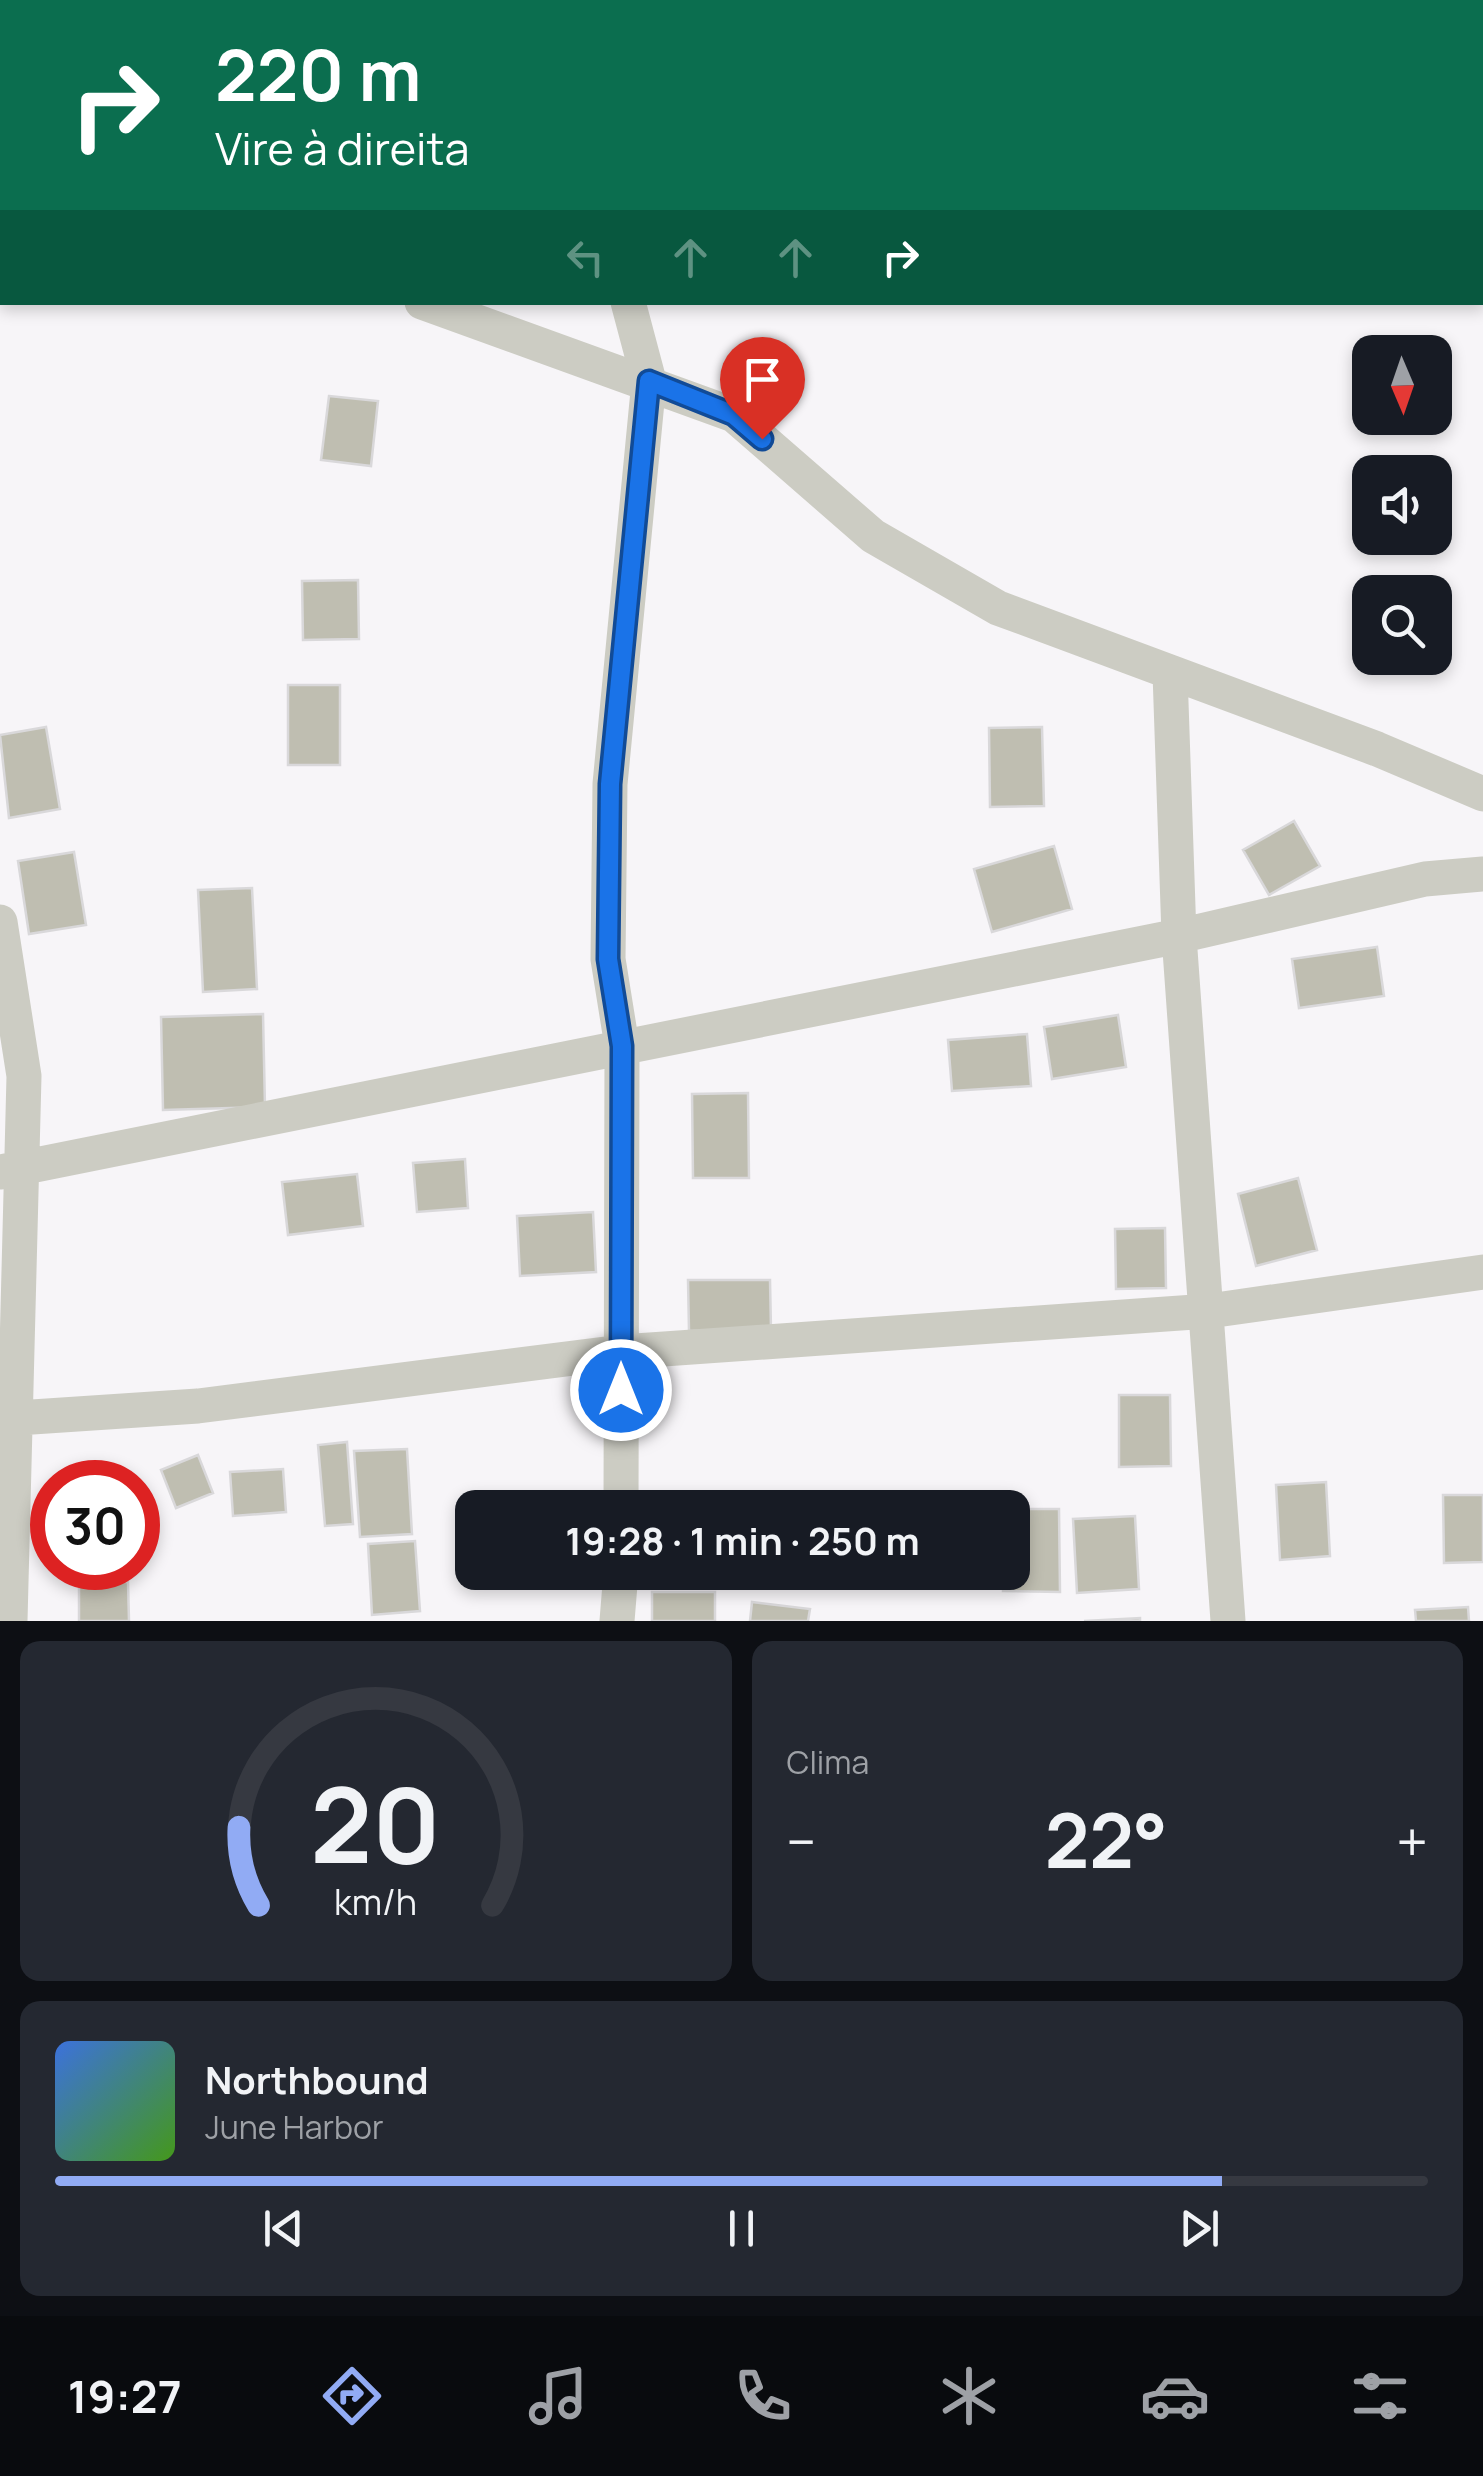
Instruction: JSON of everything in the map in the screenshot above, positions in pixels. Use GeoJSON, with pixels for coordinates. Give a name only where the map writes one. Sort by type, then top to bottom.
{"type":"FeatureCollection","features":[{"type":"Feature","properties":{"kind":"street"},"geometry":{"type":"LineString","coordinates":[[431,305],[734,415],[873,536],[998,608],[1377,749],[1483,794]]}},
{"type":"Feature","properties":{"kind":"street"},"geometry":{"type":"LineString","coordinates":[[621,1490],[622,1046],[608,959],[610,784],[649,381],[629,305]]}},
{"type":"Feature","properties":{"kind":"street"},"geometry":{"type":"LineString","coordinates":[[1170,673],[1179,936],[1209,1311],[1228,1621]]}},
{"type":"Feature","properties":{"kind":"street"},"geometry":{"type":"LineString","coordinates":[[10,1170],[1179,936],[1425,879],[1483,874]]}},
{"type":"Feature","properties":{"kind":"street"},"geometry":{"type":"LineString","coordinates":[[0,922],[24,1076],[10,1170],[17,1418],[10,1621]]}},
{"type":"Feature","properties":{"kind":"street"},"geometry":{"type":"LineString","coordinates":[[17,1418],[198,1406],[622,1352],[1209,1311],[1483,1272]]}},
{"type":"Feature","properties":{"kind":"street"},"geometry":{"type":"LineString","coordinates":[[616,1621],[619,1590]]}},
{"type":"Feature","properties":{"kind":"building"},"geometry":{"type":"Polygon","coordinates":[[[329,396],[378,401],[371,466],[321,460],[329,396]]]}},
{"type":"Feature","properties":{"kind":"building"},"geometry":{"type":"Polygon","coordinates":[[[358,580],[359,639],[303,640],[302,581],[358,580]]]}},
{"type":"Feature","properties":{"kind":"building"},"geometry":{"type":"Polygon","coordinates":[[[288,685],[340,685],[340,765],[288,765],[288,685]]]}},
{"type":"Feature","properties":{"kind":"building"},"geometry":{"type":"Polygon","coordinates":[[[46,727],[60,809],[9,818],[0,735],[46,727]]]}},
{"type":"Feature","properties":{"kind":"building"},"geometry":{"type":"Polygon","coordinates":[[[1042,727],[1044,806],[990,807],[989,728],[1042,727]]]}},
{"type":"Feature","properties":{"kind":"building"},"geometry":{"type":"Polygon","coordinates":[[[1294,821],[1320,866],[1269,895],[1243,850],[1294,821]]]}},
{"type":"Feature","properties":{"kind":"building"},"geometry":{"type":"Polygon","coordinates":[[[1054,846],[1072,909],[992,932],[974,869],[1054,846]]]}},
{"type":"Feature","properties":{"kind":"building"},"geometry":{"type":"Polygon","coordinates":[[[74,852],[86,925],[29,934],[18,861],[74,852]]]}},
{"type":"Feature","properties":{"kind":"building"},"geometry":{"type":"Polygon","coordinates":[[[252,888],[257,989],[203,992],[198,890],[252,888]]]}},
{"type":"Feature","properties":{"kind":"building"},"geometry":{"type":"Polygon","coordinates":[[[1377,947],[1384,996],[1299,1008],[1292,959],[1377,947]]]}},
{"type":"Feature","properties":{"kind":"building"},"geometry":{"type":"Polygon","coordinates":[[[263,1014],[265,1107],[163,1110],[161,1017],[263,1014]]]}},
{"type":"Feature","properties":{"kind":"building"},"geometry":{"type":"Polygon","coordinates":[[[1118,1015],[1126,1067],[1052,1079],[1044,1027],[1118,1015]]]}},
{"type":"Feature","properties":{"kind":"building"},"geometry":{"type":"Polygon","coordinates":[[[1027,1034],[1031,1086],[952,1091],[948,1040],[1027,1034]]]}},
{"type":"Feature","properties":{"kind":"building"},"geometry":{"type":"Polygon","coordinates":[[[748,1093],[749,1178],[693,1178],[692,1094],[748,1093]]]}},
{"type":"Feature","properties":{"kind":"building"},"geometry":{"type":"Polygon","coordinates":[[[465,1159],[468,1208],[417,1212],[413,1163],[465,1159]]]}},
{"type":"Feature","properties":{"kind":"building"},"geometry":{"type":"Polygon","coordinates":[[[357,1174],[363,1226],[288,1235],[282,1182],[357,1174]]]}},
{"type":"Feature","properties":{"kind":"building"},"geometry":{"type":"Polygon","coordinates":[[[1298,1178],[1317,1250],[1256,1266],[1238,1194],[1298,1178]]]}},
{"type":"Feature","properties":{"kind":"building"},"geometry":{"type":"Polygon","coordinates":[[[593,1212],[596,1272],[520,1276],[517,1216],[593,1212]]]}},
{"type":"Feature","properties":{"kind":"building"},"geometry":{"type":"Polygon","coordinates":[[[1165,1228],[1166,1288],[1116,1289],[1115,1229],[1165,1228]]]}},
{"type":"Feature","properties":{"kind":"building"},"geometry":{"type":"Polygon","coordinates":[[[688,1280],[770,1280],[771,1330],[689,1331],[688,1280]]]}},
{"type":"Feature","properties":{"kind":"building"},"geometry":{"type":"Polygon","coordinates":[[[1119,1395],[1170,1395],[1171,1466],[1119,1467],[1119,1395]]]}},
{"type":"Feature","properties":{"kind":"building"},"geometry":{"type":"Polygon","coordinates":[[[347,1442],[353,1524],[325,1526],[318,1445],[347,1442]]]}},
{"type":"Feature","properties":{"kind":"building"},"geometry":{"type":"Polygon","coordinates":[[[407,1449],[412,1534],[360,1537],[354,1451],[407,1449]]]}},
{"type":"Feature","properties":{"kind":"building"},"geometry":{"type":"Polygon","coordinates":[[[198,1455],[213,1493],[176,1508],[161,1470],[198,1455]]]}},
{"type":"Feature","properties":{"kind":"building"},"geometry":{"type":"Polygon","coordinates":[[[283,1469],[286,1512],[233,1516],[230,1472],[283,1469]]]}},
{"type":"Feature","properties":{"kind":"building"},"geometry":{"type":"Polygon","coordinates":[[[1326,1482],[1330,1556],[1280,1560],[1276,1485],[1326,1482]]]}},
{"type":"Feature","properties":{"kind":"building"},"geometry":{"type":"Polygon","coordinates":[[[1443,1495],[1483,1495],[1483,1562],[1444,1563],[1443,1495]]]}},
{"type":"Feature","properties":{"kind":"building"},"geometry":{"type":"Polygon","coordinates":[[[1030,1509],[1059,1509],[1060,1592],[1003,1591],[1030,1590],[1030,1509]]]}},
{"type":"Feature","properties":{"kind":"building"},"geometry":{"type":"Polygon","coordinates":[[[1135,1516],[1139,1589],[1077,1593],[1073,1519],[1135,1516]]]}},
{"type":"Feature","properties":{"kind":"building"},"geometry":{"type":"Polygon","coordinates":[[[415,1541],[420,1611],[372,1615],[368,1544],[415,1541]]]}},
{"type":"Feature","properties":{"kind":"building"},"geometry":{"type":"Polygon","coordinates":[[[79,1590],[128,1590],[129,1621],[79,1621],[79,1590]]]}},
{"type":"Feature","properties":{"kind":"building"},"geometry":{"type":"Polygon","coordinates":[[[652,1592],[715,1592],[715,1621],[652,1621],[652,1592]]]}},
{"type":"Feature","properties":{"kind":"building"},"geometry":{"type":"Polygon","coordinates":[[[752,1602],[810,1609],[808,1621],[750,1621],[752,1602]]]}},
{"type":"Feature","properties":{"kind":"building"},"geometry":{"type":"Polygon","coordinates":[[[1468,1607],[1469,1621],[1416,1621],[1415,1610],[1468,1607]]]}},
{"type":"Feature","properties":{"kind":"building"},"geometry":{"type":"Polygon","coordinates":[[[1140,1618],[1140,1621],[1084,1621],[1140,1618]]]}},
{"type":"Feature","properties":{"kind":"route"},"geometry":{"type":"LineString","coordinates":[[621,1390],[622,1046],[608,959],[610,784],[649,381],[734,415],[762,439]]}}]}
